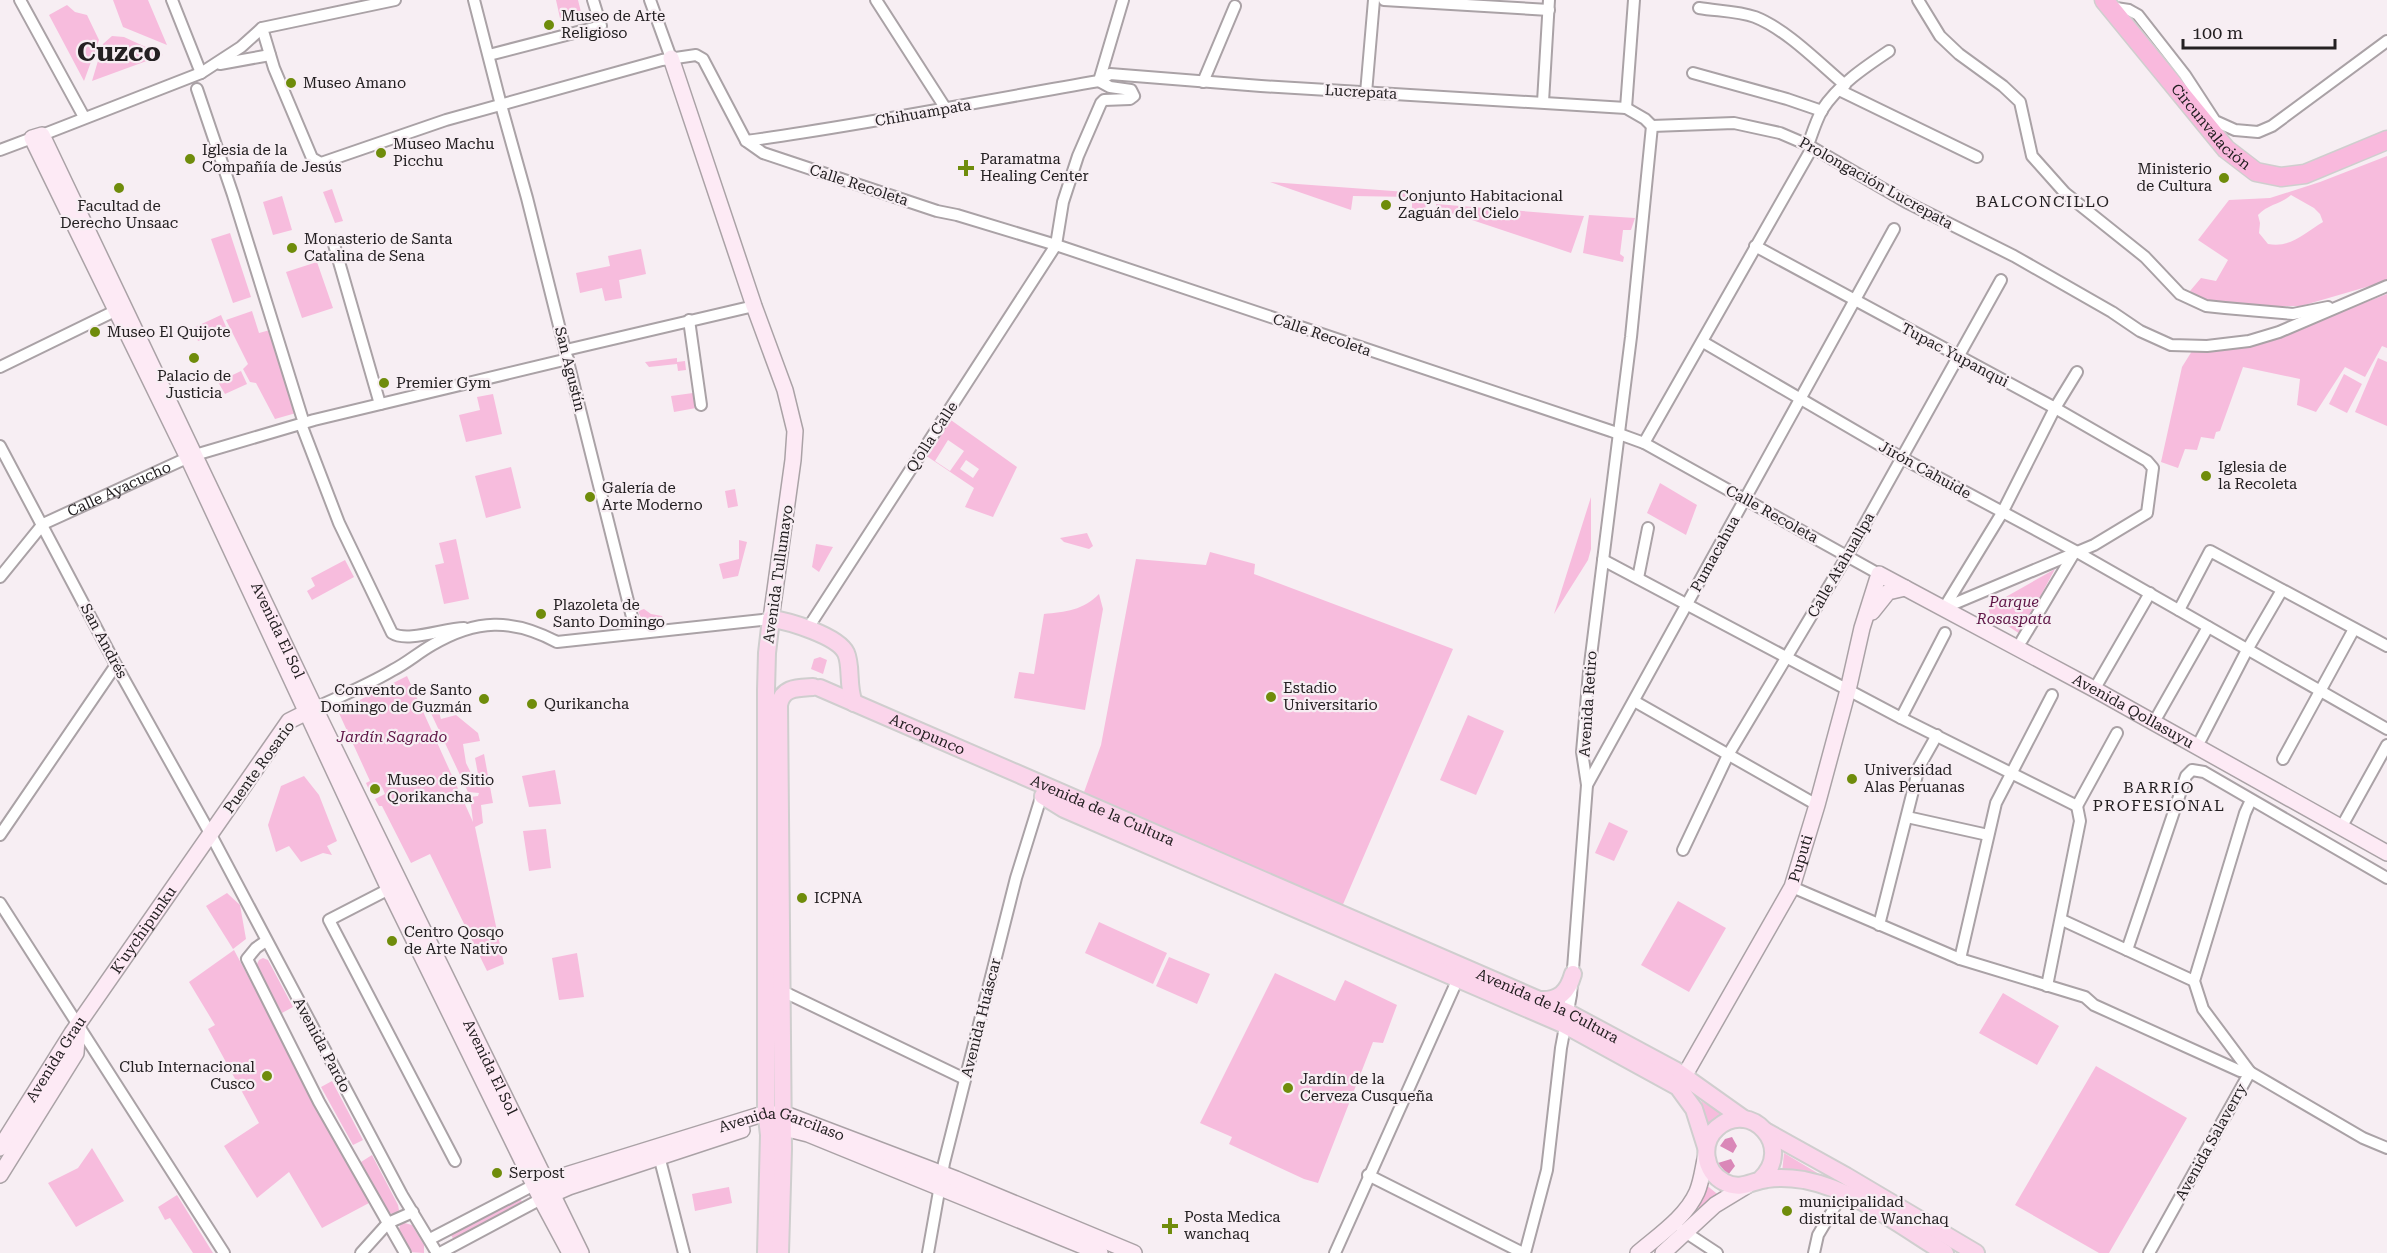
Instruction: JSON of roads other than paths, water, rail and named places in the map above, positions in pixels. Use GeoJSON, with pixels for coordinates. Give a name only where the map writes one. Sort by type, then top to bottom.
{"type":"FeatureCollection","features":[{"type":"Feature","properties":{"kind":"highway","name":"Circunvalación"},"geometry":{"type":"LineString","coordinates":[[2107,3],[2226,148],[2256,172],[2281,177],[2305,174],[2387,140]]}},
{"type":"Feature","properties":{"kind":"main road"},"geometry":{"type":"LineString","coordinates":[[764,620],[784,620],[808,628],[843,649],[848,662],[850,693],[854,703]]}},
{"type":"Feature","properties":{"kind":"main road","name":"Avenida Tullumayo"},"geometry":{"type":"LineString","coordinates":[[764,620],[767,670],[774,1120],[780,1253]]}},
{"type":"Feature","properties":{"kind":"main road","name":"Arcopunco"},"geometry":{"type":"LineString","coordinates":[[767,670],[794,683],[816,688],[854,703],[1040,788]]}},
{"type":"Feature","properties":{"kind":"main road"},"geometry":{"type":"LineString","coordinates":[[816,688],[836,684],[848,673]]}},
{"type":"Feature","properties":{"kind":"main road","name":"Avenida Tullumayo"},"geometry":{"type":"LineString","coordinates":[[766,1253],[780,990],[779,705],[782,695],[787,690],[816,688]]}},
{"type":"Feature","properties":{"kind":"main road","name":"Avenida de la Cultura"},"geometry":{"type":"LineString","coordinates":[[1040,788],[1064,809],[1255,884],[1566,1018],[1683,1078],[1744,1119]]}},
{"type":"Feature","properties":{"kind":"main road","name":"Avenida de la Cultura"},"geometry":{"type":"LineString","coordinates":[[1461,972],[1539,1000],[1566,1018]]}},
{"type":"Feature","properties":{"kind":"main road"},"geometry":{"type":"LineString","coordinates":[[1539,1000],[1549,1000],[1565,992],[1573,974]]}},
{"type":"Feature","properties":{"kind":"main road","name":"Avenida de la Cultura"},"geometry":{"type":"LineString","coordinates":[[1683,1078],[1706,1151]]}},
{"type":"Feature","properties":{"kind":"main road"},"geometry":{"type":"LineString","coordinates":[[1945,1253],[1869,1207],[1825,1186],[1782,1178],[1731,1185],[1719,1179],[1709,1167],[1706,1151],[1710,1136],[1728,1121],[1744,1119],[1755,1123],[1976,1253]]}},
{"type":"Feature","properties":{"kind":"main road"},"geometry":{"type":"LineString","coordinates":[[1754,1183],[1768,1171],[1773,1158],[1772,1144],[1767,1132]]}},
{"type":"Feature","properties":{"kind":"street"},"geometry":{"type":"LineString","coordinates":[[20,0],[84,117]]}},
{"type":"Feature","properties":{"kind":"street"},"geometry":{"type":"LineString","coordinates":[[172,0],[201,73]]}},
{"type":"Feature","properties":{"kind":"street"},"geometry":{"type":"LineString","coordinates":[[0,150],[201,73],[241,47],[262,28],[395,0]]}},
{"type":"Feature","properties":{"kind":"street","name":"San Agustín"},"geometry":{"type":"LineString","coordinates":[[474,0],[567,354],[636,633]]}},
{"type":"Feature","properties":{"kind":"street"},"geometry":{"type":"LineString","coordinates":[[489,55],[601,26],[592,0]]}},
{"type":"Feature","properties":{"kind":"street"},"geometry":{"type":"LineString","coordinates":[[650,0],[671,58]]}},
{"type":"Feature","properties":{"kind":"street"},"geometry":{"type":"LineString","coordinates":[[876,0],[946,109]]}},
{"type":"Feature","properties":{"kind":"street"},"geometry":{"type":"LineString","coordinates":[[1056,245],[1063,202],[1078,156],[1101,103],[1104,100],[1130,99],[1134,96],[1131,90],[1110,87],[1099,81],[1123,0]]}},
{"type":"Feature","properties":{"kind":"street"},"geometry":{"type":"LineString","coordinates":[[1366,93],[1374,0]]}},
{"type":"Feature","properties":{"kind":"street"},"geometry":{"type":"LineString","coordinates":[[1384,0],[1549,5],[1543,102]]}},
{"type":"Feature","properties":{"kind":"street"},"geometry":{"type":"LineString","coordinates":[[1634,0],[1626,108],[1652,126]]}},
{"type":"Feature","properties":{"kind":"street"},"geometry":{"type":"LineString","coordinates":[[1918,0],[1940,36],[2020,102],[2032,156],[2065,193],[2145,257],[2180,294],[2206,306],[2293,314],[2352,303],[2387,286]]}},
{"type":"Feature","properties":{"kind":"street"},"geometry":{"type":"LineString","coordinates":[[2107,3],[2138,15],[2185,75],[2215,121],[2235,130],[2258,132],[2290,116],[2329,82],[2387,41]]}},
{"type":"Feature","properties":{"kind":"street"},"geometry":{"type":"LineString","coordinates":[[1203,82],[1235,6]]}},
{"type":"Feature","properties":{"kind":"street"},"geometry":{"type":"LineString","coordinates":[[1699,8],[1753,17],[1767,23],[1842,87],[1977,157]]}},
{"type":"Feature","properties":{"kind":"street"},"geometry":{"type":"LineString","coordinates":[[262,28],[274,68],[312,158],[321,163],[397,135],[501,105],[671,58],[696,55],[703,58],[746,141]]}},
{"type":"Feature","properties":{"kind":"street"},"geometry":{"type":"LineString","coordinates":[[1644,443],[1703,342],[1810,147],[1822,111],[1842,87],[1861,70],[1889,51]]}},
{"type":"Feature","properties":{"kind":"street"},"geometry":{"type":"LineString","coordinates":[[214,65],[270,55]]}},
{"type":"Feature","properties":{"kind":"street","name":"Avenida Tullumayo"},"geometry":{"type":"LineString","coordinates":[[671,58],[754,306],[785,390],[795,431],[794,452],[764,620]]}},
{"type":"Feature","properties":{"kind":"street"},"geometry":{"type":"LineString","coordinates":[[1693,73],[1822,111]]}},
{"type":"Feature","properties":{"kind":"street","name":"Lucrepata"},"geometry":{"type":"LineString","coordinates":[[1099,81],[1110,74],[1366,93],[1626,108]]}},
{"type":"Feature","properties":{"kind":"street","name":"Chihuampata"},"geometry":{"type":"LineString","coordinates":[[746,141],[817,132],[1099,81]]}},
{"type":"Feature","properties":{"kind":"street"},"geometry":{"type":"LineString","coordinates":[[197,89],[233,195],[302,420],[339,523],[392,633],[403,638],[452,628],[504,624],[523,627],[556,642],[764,620]]}},
{"type":"Feature","properties":{"kind":"street","name":"Prolongación Lucrepata"},"geometry":{"type":"LineString","coordinates":[[1652,126],[1734,123],[1780,133],[1810,147],[1906,202],[2014,256],[2140,330],[2170,345],[2207,345],[2249,340],[2279,332],[2352,303]]}},
{"type":"Feature","properties":{"kind":"street","name":"Avenida Retiro"},"geometry":{"type":"LineString","coordinates":[[1524,1253],[1547,1170],[1573,974],[1587,785],[1582,752],[1589,672],[1620,434],[1652,126]]}},
{"type":"Feature","properties":{"kind":"street","name":"Avenida El Sol"},"geometry":{"type":"LineString","coordinates":[[37,137],[542,1190],[570,1253]]}},
{"type":"Feature","properties":{"kind":"street","name":"Calle Recoleta"},"geometry":{"type":"LineString","coordinates":[[746,141],[763,153],[778,159],[937,211],[1056,245],[1644,443],[1879,574]]}},
{"type":"Feature","properties":{"kind":"street","name":"Pumacahua"},"geometry":{"type":"LineString","coordinates":[[1587,785],[1894,229]]}},
{"type":"Feature","properties":{"kind":"street"},"geometry":{"type":"LineString","coordinates":[[333,242],[380,404]]}},
{"type":"Feature","properties":{"kind":"street","name":"Q'olla Calle"},"geometry":{"type":"LineString","coordinates":[[808,628],[1056,245]]}},
{"type":"Feature","properties":{"kind":"street","name":"Tupac Yupanqui"},"geometry":{"type":"LineString","coordinates":[[1755,246],[1958,358],[2055,408],[2147,461],[2153,468],[2147,513],[2075,554]]}},
{"type":"Feature","properties":{"kind":"street","name":"Calle Atahuallpa"},"geometry":{"type":"LineString","coordinates":[[1683,850],[1728,755],[1847,556],[2001,280]]}},
{"type":"Feature","properties":{"kind":"street","name":"Calle Ayacucho"},"geometry":{"type":"LineString","coordinates":[[43,524],[164,467],[302,420],[380,404],[689,320],[754,306]]}},
{"type":"Feature","properties":{"kind":"street"},"geometry":{"type":"LineString","coordinates":[[0,367],[120,309]]}},
{"type":"Feature","properties":{"kind":"street"},"geometry":{"type":"LineString","coordinates":[[689,320],[700,405]]}},
{"type":"Feature","properties":{"kind":"street","name":"Jirón Cahuide"},"geometry":{"type":"LineString","coordinates":[[1703,342],[1902,458],[2150,593],[2387,729]]}},
{"type":"Feature","properties":{"kind":"street"},"geometry":{"type":"LineString","coordinates":[[1944,608],[2002,513],[2055,408],[2077,372]]}},
{"type":"Feature","properties":{"kind":"street","name":"San Andrés"},"geometry":{"type":"LineString","coordinates":[[0,446],[116,665],[211,835]]}},
{"type":"Feature","properties":{"kind":"street"},"geometry":{"type":"LineString","coordinates":[[0,577],[43,524]]}},
{"type":"Feature","properties":{"kind":"street"},"geometry":{"type":"LineString","coordinates":[[1638,578],[1648,528]]}},
{"type":"Feature","properties":{"kind":"street"},"geometry":{"type":"LineString","coordinates":[[2179,610],[2210,551],[2387,646]]}},
{"type":"Feature","properties":{"kind":"street"},"geometry":{"type":"LineString","coordinates":[[1944,608],[2075,554]]}},
{"type":"Feature","properties":{"kind":"street"},"geometry":{"type":"LineString","coordinates":[[2022,640],[2075,554]]}},
{"type":"Feature","properties":{"kind":"street"},"geometry":{"type":"LineString","coordinates":[[1603,560],[1901,718],[2077,806]]}},
{"type":"Feature","properties":{"kind":"street","name":"Avenida Qollasuyu"},"geometry":{"type":"LineString","coordinates":[[1879,574],[2342,826],[2387,853]]}},
{"type":"Feature","properties":{"kind":"street","name":"Puputi"},"geometry":{"type":"LineString","coordinates":[[1683,1078],[1792,887],[1817,805],[1862,628],[1879,574]]}},
{"type":"Feature","properties":{"kind":"street","name":"Puputi"},"geometry":{"type":"LineString","coordinates":[[1862,628],[1883,596],[1888,592],[1905,588]]}},
{"type":"Feature","properties":{"kind":"street"},"geometry":{"type":"LineString","coordinates":[[2201,739],[2247,650],[2282,590]]}},
{"type":"Feature","properties":{"kind":"street"},"geometry":{"type":"LineString","coordinates":[[2097,682],[2150,593]]}},
{"type":"Feature","properties":{"kind":"street"},"geometry":{"type":"LineString","coordinates":[[311,710],[381,677],[432,645],[471,627]]}},
{"type":"Feature","properties":{"kind":"street"},"geometry":{"type":"LineString","coordinates":[[2158,715],[2208,627]]}},
{"type":"Feature","properties":{"kind":"street"},"geometry":{"type":"LineString","coordinates":[[2283,759],[2354,629]]}},
{"type":"Feature","properties":{"kind":"street"},"geometry":{"type":"LineString","coordinates":[[1901,718],[1945,633]]}},
{"type":"Feature","properties":{"kind":"street"},"geometry":{"type":"LineString","coordinates":[[0,835],[116,665]]}},
{"type":"Feature","properties":{"kind":"street"},"geometry":{"type":"LineString","coordinates":[[1960,959],[1996,803],[2052,695]]}},
{"type":"Feature","properties":{"kind":"street"},"geometry":{"type":"LineString","coordinates":[[1634,701],[1817,805]]}},
{"type":"Feature","properties":{"kind":"street","name":"Puente Rosario"},"geometry":{"type":"LineString","coordinates":[[211,835],[289,721],[311,710]]}},
{"type":"Feature","properties":{"kind":"street"},"geometry":{"type":"LineString","coordinates":[[2047,986],[2062,920],[2080,820],[2077,806],[2117,733]]}},
{"type":"Feature","properties":{"kind":"street"},"geometry":{"type":"LineString","coordinates":[[1879,925],[1919,767],[1936,735]]}},
{"type":"Feature","properties":{"kind":"street"},"geometry":{"type":"LineString","coordinates":[[2342,826],[2387,745]]}},
{"type":"Feature","properties":{"kind":"street"},"geometry":{"type":"LineString","coordinates":[[2127,950],[2186,776],[2192,770],[2204,772],[2387,878]]}},
{"type":"Feature","properties":{"kind":"street","name":"Avenida Huáscar"},"geometry":{"type":"LineString","coordinates":[[928,1253],[941,1180],[965,1079],[1040,788]]}},
{"type":"Feature","properties":{"kind":"street"},"geometry":{"type":"LineString","coordinates":[[2062,920],[2194,981],[2245,813],[2251,800]]}},
{"type":"Feature","properties":{"kind":"street"},"geometry":{"type":"LineString","coordinates":[[1907,817],[1988,835]]}},
{"type":"Feature","properties":{"kind":"street","name":"Avenida Pardo"},"geometry":{"type":"LineString","coordinates":[[211,835],[413,1212],[439,1253]]}},
{"type":"Feature","properties":{"kind":"street","name":"K'uychipunku"},"geometry":{"type":"LineString","coordinates":[[78,1025],[211,835]]}},
{"type":"Feature","properties":{"kind":"street"},"geometry":{"type":"LineString","coordinates":[[395,886],[329,920],[455,1161]]}},
{"type":"Feature","properties":{"kind":"street"},"geometry":{"type":"LineString","coordinates":[[1792,887],[1960,959],[2085,997],[2094,1005],[2240,1071],[2250,1072],[2363,1138],[2387,1148]]}},
{"type":"Feature","properties":{"kind":"street"},"geometry":{"type":"LineString","coordinates":[[0,903],[224,1253]]}},
{"type":"Feature","properties":{"kind":"street"},"geometry":{"type":"LineString","coordinates":[[266,941],[255,948],[247,959],[319,1102],[405,1253]]}},
{"type":"Feature","properties":{"kind":"street"},"geometry":{"type":"LineString","coordinates":[[1335,1253],[1368,1175],[1461,972]]}},
{"type":"Feature","properties":{"kind":"street","name":"Avenida Salaverry"},"geometry":{"type":"LineString","coordinates":[[2149,1253],[2250,1072],[2203,1009],[2194,981]]}},
{"type":"Feature","properties":{"kind":"street"},"geometry":{"type":"LineString","coordinates":[[780,990],[965,1079]]}},
{"type":"Feature","properties":{"kind":"street","name":"Avenida Grau"},"geometry":{"type":"LineString","coordinates":[[0,1148],[78,1025]]}},
{"type":"Feature","properties":{"kind":"street","name":"Avenida Grau"},"geometry":{"type":"LineString","coordinates":[[0,1175],[76,1053],[78,1025]]}},
{"type":"Feature","properties":{"kind":"street","name":"Avenida Garcilaso"},"geometry":{"type":"LineString","coordinates":[[439,1253],[542,1190],[774,1120]]}},
{"type":"Feature","properties":{"kind":"street","name":"Avenida Garcilaso"},"geometry":{"type":"LineString","coordinates":[[430,1239],[542,1190],[696,1133],[774,1120],[1134,1253]]}},
{"type":"Feature","properties":{"kind":"street"},"geometry":{"type":"LineString","coordinates":[[1663,1253],[1679,1228],[1697,1192],[1706,1151]]}},
{"type":"Feature","properties":{"kind":"street"},"geometry":{"type":"LineString","coordinates":[[659,1156],[684,1253]]}},
{"type":"Feature","properties":{"kind":"street"},"geometry":{"type":"LineString","coordinates":[[1368,1175],[1524,1253]]}},
{"type":"Feature","properties":{"kind":"street","name":"Avenida Garcilaso"},"geometry":{"type":"LineString","coordinates":[[941,1180],[1100,1253]]}},
{"type":"Feature","properties":{"kind":"street"},"geometry":{"type":"LineString","coordinates":[[1638,1253],[1754,1183]]}},
{"type":"Feature","properties":{"kind":"street","name":"Avenida El Sol"},"geometry":{"type":"LineString","coordinates":[[542,1190],[581,1253]]}},
{"type":"Feature","properties":{"kind":"street"},"geometry":{"type":"LineString","coordinates":[[1814,1253],[1818,1235],[1843,1193]]}},
{"type":"Feature","properties":{"kind":"street"},"geometry":{"type":"LineString","coordinates":[[361,1253],[388,1223],[413,1212]]}},
{"type":"Feature","properties":{"kind":"street"},"geometry":{"type":"LineString","coordinates":[[1679,1228],[1717,1253]]}},
{"type":"Feature","properties":{"kind":"place","name":"Museo de Arte Religioso"},"geometry":{"type":"Point","coordinates":[549,25]}},
{"type":"Feature","properties":{"kind":"place","name":"Museo Amano"},"geometry":{"type":"Point","coordinates":[291,83]}},
{"type":"Feature","properties":{"kind":"place","name":"Museo Machu Picchu"},"geometry":{"type":"Point","coordinates":[381,153]}},
{"type":"Feature","properties":{"kind":"place","name":"Iglesia de la Compañía de Jesús"},"geometry":{"type":"Point","coordinates":[190,159]}},
{"type":"Feature","properties":{"kind":"place","name":"Paramatma Healing Center"},"geometry":{"type":"Point","coordinates":[966,168]}},
{"type":"Feature","properties":{"kind":"place","name":"Ministerio de Cultura"},"geometry":{"type":"Point","coordinates":[2224,178]}},
{"type":"Feature","properties":{"kind":"place","name":"Facultad de Derecho Unsaac"},"geometry":{"type":"Point","coordinates":[119,188]}},
{"type":"Feature","properties":{"kind":"place","name":"Conjunto Habitacional Zaguán del Cielo"},"geometry":{"type":"Point","coordinates":[1386,205]}},
{"type":"Feature","properties":{"kind":"place","name":"Monasterio de Santa Catalina de Sena"},"geometry":{"type":"Point","coordinates":[292,248]}},
{"type":"Feature","properties":{"kind":"place","name":"Museo El Quijote"},"geometry":{"type":"Point","coordinates":[95,332]}},
{"type":"Feature","properties":{"kind":"place","name":"Palacio de Justicia"},"geometry":{"type":"Point","coordinates":[194,358]}},
{"type":"Feature","properties":{"kind":"place","name":"Premier Gym"},"geometry":{"type":"Point","coordinates":[384,383]}},
{"type":"Feature","properties":{"kind":"place","name":"Iglesia de la Recoleta"},"geometry":{"type":"Point","coordinates":[2206,476]}},
{"type":"Feature","properties":{"kind":"place","name":"Galería de Arte Moderno"},"geometry":{"type":"Point","coordinates":[590,497]}},
{"type":"Feature","properties":{"kind":"place","name":"Plazoleta de Santo Domingo"},"geometry":{"type":"Point","coordinates":[541,614]}},
{"type":"Feature","properties":{"kind":"place","name":"Estadio Universitario"},"geometry":{"type":"Point","coordinates":[1271,697]}},
{"type":"Feature","properties":{"kind":"place","name":"Convento de Santo Domingo de Guzmán"},"geometry":{"type":"Point","coordinates":[484,699]}},
{"type":"Feature","properties":{"kind":"place","name":"Qurikancha"},"geometry":{"type":"Point","coordinates":[532,704]}},
{"type":"Feature","properties":{"kind":"place","name":"Universidad Alas Peruanas"},"geometry":{"type":"Point","coordinates":[1852,779]}},
{"type":"Feature","properties":{"kind":"place","name":"Museo de Sitio Qorikancha"},"geometry":{"type":"Point","coordinates":[375,789]}},
{"type":"Feature","properties":{"kind":"place","name":"ICPNA"},"geometry":{"type":"Point","coordinates":[802,898]}},
{"type":"Feature","properties":{"kind":"place","name":"Centro Qosqo de Arte Nativo"},"geometry":{"type":"Point","coordinates":[392,941]}},
{"type":"Feature","properties":{"kind":"place","name":"Club Internacional Cusco"},"geometry":{"type":"Point","coordinates":[267,1076]}},
{"type":"Feature","properties":{"kind":"place","name":"Jardín de la Cerveza Cusqueña"},"geometry":{"type":"Point","coordinates":[1288,1088]}},
{"type":"Feature","properties":{"kind":"place","name":"Serpost"},"geometry":{"type":"Point","coordinates":[497,1173]}},
{"type":"Feature","properties":{"kind":"place","name":"municipalidad distrital de Wanchaq"},"geometry":{"type":"Point","coordinates":[1787,1211]}},
{"type":"Feature","properties":{"kind":"place","name":"Posta Medica wanchaq"},"geometry":{"type":"Point","coordinates":[1170,1226]}},
{"type":"Feature","properties":{"kind":"district","name":"Cuzco"},"geometry":{"type":"Point","coordinates":[119,52]}},
{"type":"Feature","properties":{"kind":"district","name":"BALCONCILLO"},"geometry":{"type":"Point","coordinates":[2043,201]}},
{"type":"Feature","properties":{"kind":"district","name":"BARRIO PROFESIONAL"},"geometry":{"type":"Point","coordinates":[2159,796]}},
{"type":"Feature","properties":{"kind":"park label","name":"Parque Rosaspata"},"geometry":{"type":"Point","coordinates":[2014,610]}},
{"type":"Feature","properties":{"kind":"park label","name":"Jardín Sagrado"},"geometry":{"type":"Point","coordinates":[392,737]}}]}
